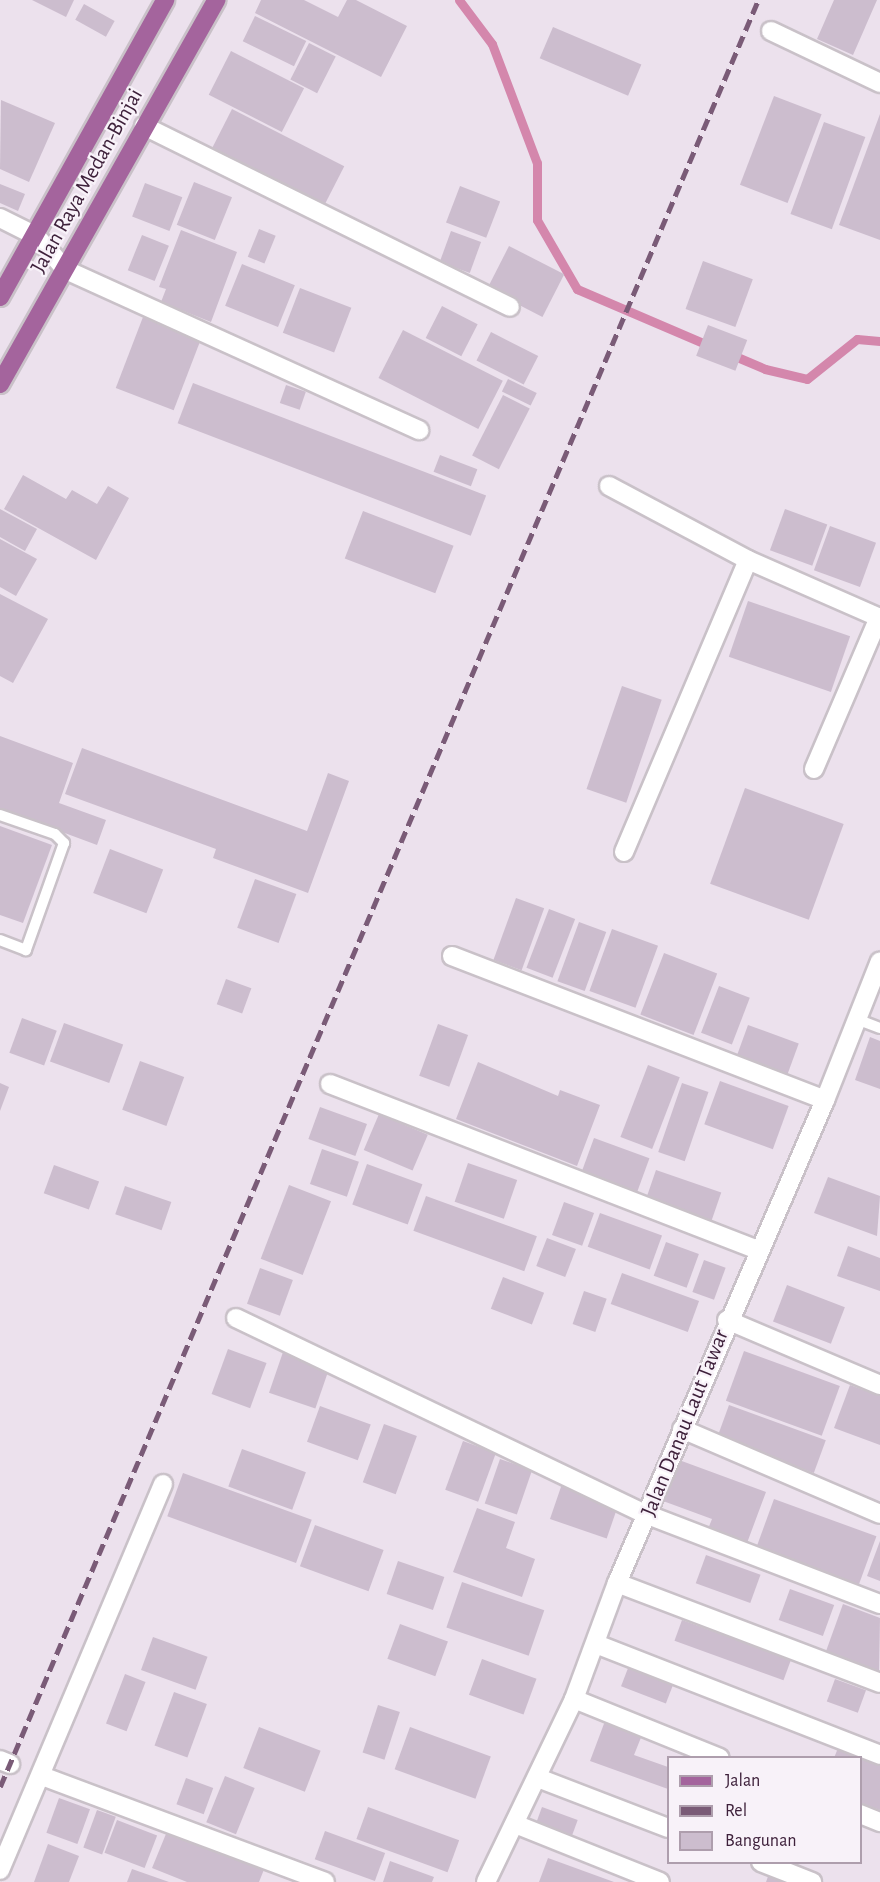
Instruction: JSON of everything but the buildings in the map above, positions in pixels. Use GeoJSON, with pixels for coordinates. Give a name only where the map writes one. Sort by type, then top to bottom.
{"type":"FeatureCollection","features":[{"type":"Feature","properties":{"kind":"main road","name":"Jalan Raya Medan-Binjai"},"geometry":{"type":"LineString","coordinates":[[0,297],[36,236],[165,0]]}},
{"type":"Feature","properties":{"kind":"main road","name":"Jalan Raya Medan-Binjai"},"geometry":{"type":"LineString","coordinates":[[0,384],[216,0]]}},
{"type":"Feature","properties":{"kind":"street"},"geometry":{"type":"LineString","coordinates":[[771,31],[880,83]]}},
{"type":"Feature","properties":{"kind":"street"},"geometry":{"type":"LineString","coordinates":[[144,126],[510,307]]}},
{"type":"Feature","properties":{"kind":"street"},"geometry":{"type":"LineString","coordinates":[[0,219],[36,236],[66,270],[419,430]]}},
{"type":"Feature","properties":{"kind":"street"},"geometry":{"type":"LineString","coordinates":[[609,486],[748,560],[879,618],[814,768]]}},
{"type":"Feature","properties":{"kind":"street"},"geometry":{"type":"LineString","coordinates":[[624,852],[748,560]]}},
{"type":"Feature","properties":{"kind":"street"},"geometry":{"type":"LineString","coordinates":[[452,956],[825,1100]]}},
{"type":"Feature","properties":{"kind":"street","name":"Jalan Danau Laut Tawar"},"geometry":{"type":"LineString","coordinates":[[486,1882],[574,1700],[616,1583],[648,1515],[727,1320],[859,1020],[880,961]]}},
{"type":"Feature","properties":{"kind":"street"},"geometry":{"type":"LineString","coordinates":[[330,1084],[759,1251]]}},
{"type":"Feature","properties":{"kind":"street"},"geometry":{"type":"LineString","coordinates":[[236,1318],[648,1515],[880,1604]]}},
{"type":"Feature","properties":{"kind":"street"},"geometry":{"type":"LineString","coordinates":[[727,1320],[880,1385]]}},
{"type":"Feature","properties":{"kind":"street"},"geometry":{"type":"LineString","coordinates":[[682,1429],[880,1514]]}},
{"type":"Feature","properties":{"kind":"street"},"geometry":{"type":"LineString","coordinates":[[0,1870],[42,1776],[163,1484]]}},
{"type":"Feature","properties":{"kind":"street"},"geometry":{"type":"LineString","coordinates":[[616,1583],[880,1683]]}},
{"type":"Feature","properties":{"kind":"street"},"geometry":{"type":"LineString","coordinates":[[596,1644],[880,1755]]}},
{"type":"Feature","properties":{"kind":"street"},"geometry":{"type":"LineString","coordinates":[[574,1700],[715,1756]]}},
{"type":"Feature","properties":{"kind":"street"},"geometry":{"type":"LineString","coordinates":[[42,1776],[325,1882]]}},
{"type":"Feature","properties":{"kind":"street"},"geometry":{"type":"LineString","coordinates":[[538,1778],[667,1827]]}},
{"type":"Feature","properties":{"kind":"street"},"geometry":{"type":"LineString","coordinates":[[862,1814],[880,1821]]}},
{"type":"Feature","properties":{"kind":"street"},"geometry":{"type":"LineString","coordinates":[[515,1824],[660,1882]]}},
{"type":"Feature","properties":{"kind":"street"},"geometry":{"type":"LineString","coordinates":[[764,1864],[812,1882]]}},
{"type":"Feature","properties":{"kind":"lane"},"geometry":{"type":"LineString","coordinates":[[0,815],[55,834],[64,843],[26,950],[0,940]]}},
{"type":"Feature","properties":{"kind":"lane"},"geometry":{"type":"LineString","coordinates":[[859,1020],[880,1028]]}},
{"type":"Feature","properties":{"kind":"waterway"},"geometry":{"type":"LineString","coordinates":[[459,0],[492,44],[537,163],[537,220],[577,289],[712,347]]}},
{"type":"Feature","properties":{"kind":"waterway"},"geometry":{"type":"LineString","coordinates":[[730,354],[765,369],[807,379],[857,339],[880,341]]}},
{"type":"Feature","properties":{"kind":"railway"},"geometry":{"type":"LineString","coordinates":[[0,1787],[758,0]]}}]}
